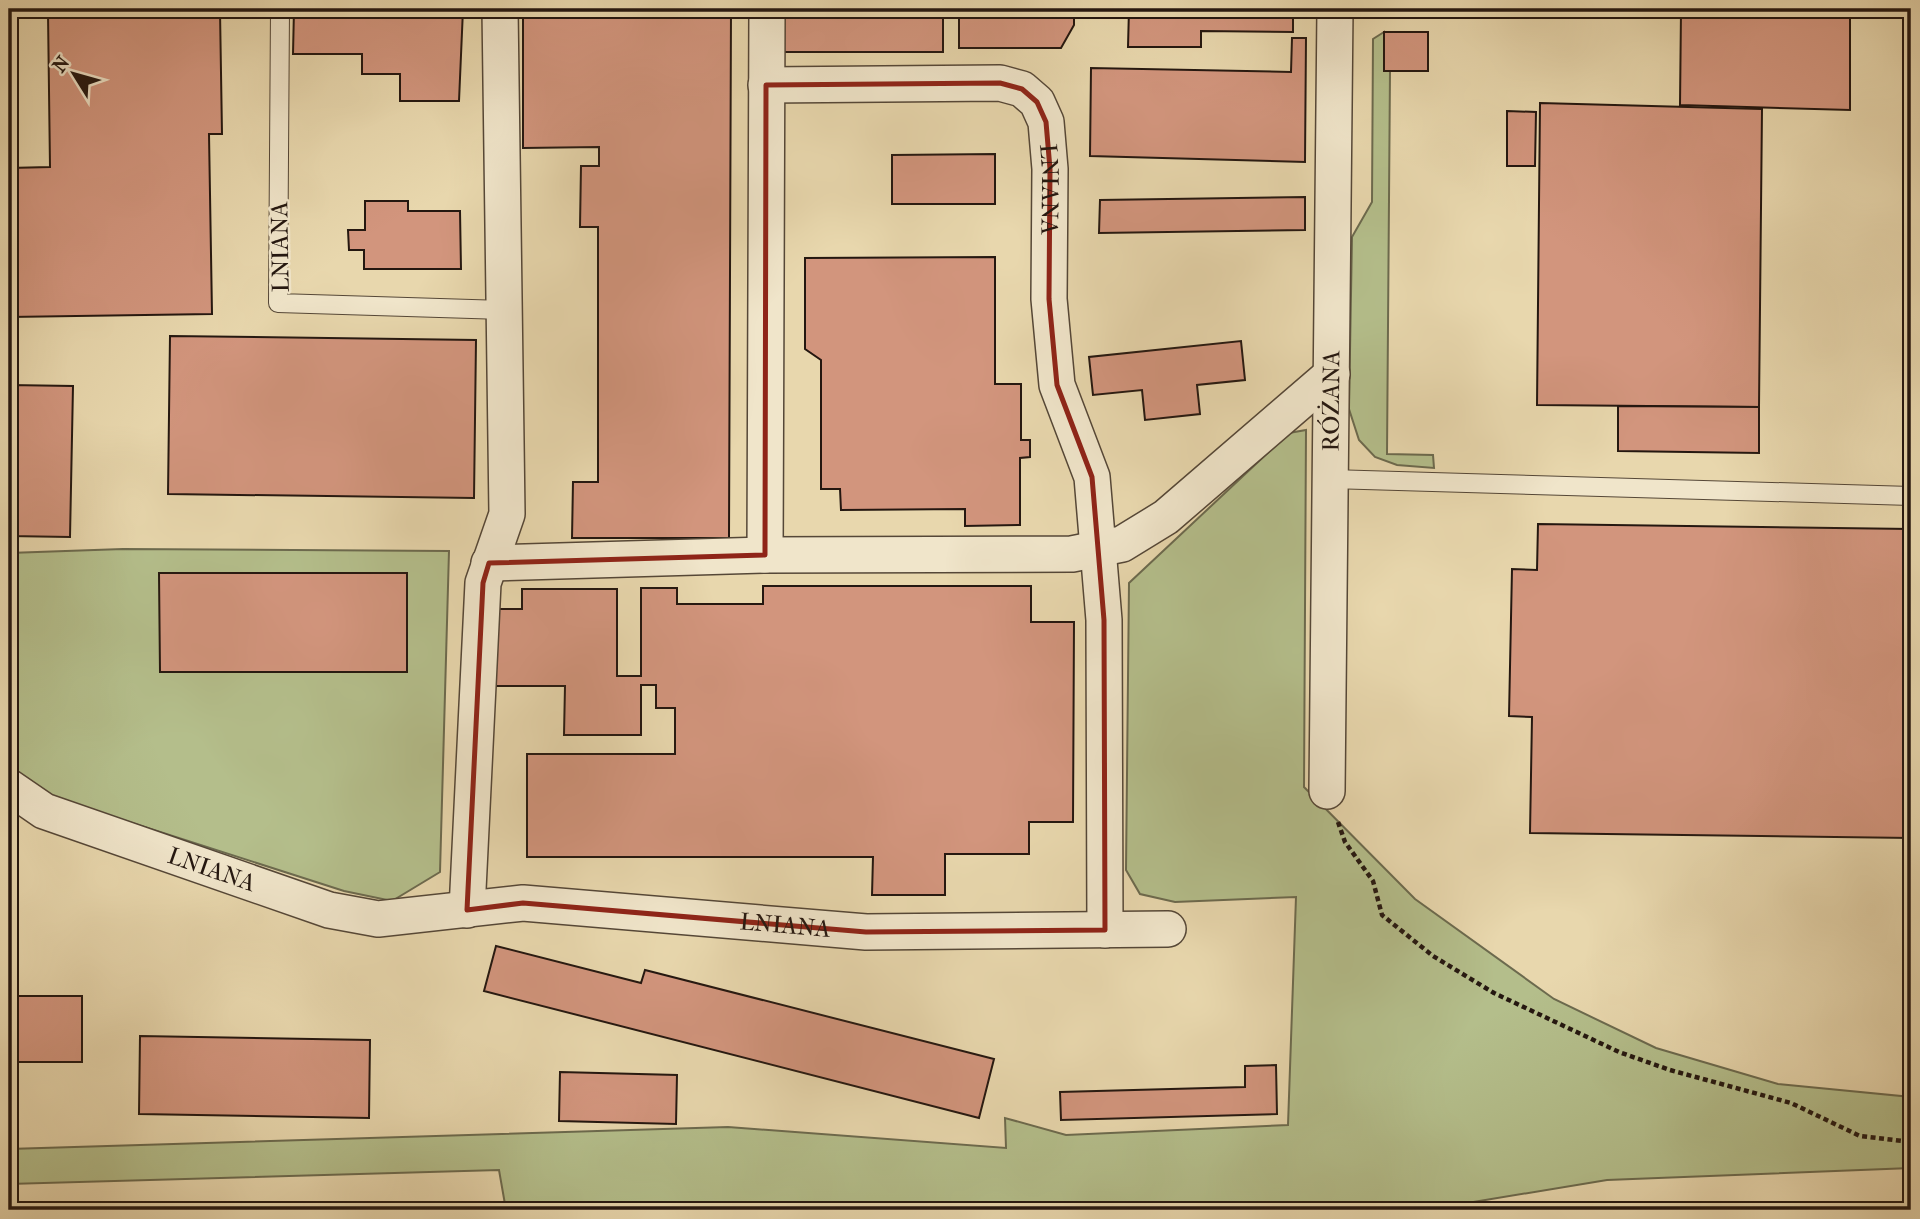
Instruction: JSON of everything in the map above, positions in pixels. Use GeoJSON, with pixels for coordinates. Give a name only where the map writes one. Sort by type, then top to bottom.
{"type":"FeatureCollection","features":[{"type":"Feature","properties":{"kind":"street"},"geometry":{"type":"LineString","coordinates":[[467,910],[483,583],[507,514],[500,9]]}},
{"type":"Feature","properties":{"kind":"street"},"geometry":{"type":"LineString","coordinates":[[765,555],[766,9]]}},
{"type":"Feature","properties":{"kind":"street","name":"RÓŻANA"},"geometry":{"type":"LineString","coordinates":[[1327,791],[1335,9]]}},
{"type":"Feature","properties":{"kind":"street","name":"LNIANA"},"geometry":{"type":"LineString","coordinates":[[766,85],[1000,83],[1022,89],[1037,102],[1046,121],[1050,169],[1049,299],[1057,385],[1091,477],[1104,620],[1105,930]]}},
{"type":"Feature","properties":{"kind":"street"},"geometry":{"type":"LineString","coordinates":[[489,563],[765,555],[1072,554],[1122,544],[1166,517],[1332,374]]}},
{"type":"Feature","properties":{"kind":"street","name":"LNIANA"},"geometry":{"type":"LineString","coordinates":[[9,788],[44,811],[329,910],[378,919],[523,903],[866,932],[1168,929]]}},
{"type":"Feature","properties":{"kind":"lane","name":"LNIANA"},"geometry":{"type":"LineString","coordinates":[[280,9],[278,303],[504,310]]}},
{"type":"Feature","properties":{"kind":"lane"},"geometry":{"type":"LineString","coordinates":[[1331,479],[1911,496]]}},
{"type":"Feature","properties":{"kind":"path"},"geometry":{"type":"LineString","coordinates":[[1327,791],[1345,842],[1373,881],[1382,915],[1433,956],[1484,987],[1619,1052],[1670,1070],[1791,1103],[1860,1136],[1911,1142]]}},
{"type":"Feature","properties":{"kind":"highlighted area"},"geometry":{"type":"Polygon","coordinates":[[[1000,83],[1022,89],[1037,102],[1046,122],[1050,169],[1049,299],[1057,385],[1092,477],[1104,620],[1105,930],[866,932],[523,903],[467,910],[483,583],[489,563],[765,555],[766,85],[1000,83]]]}},
{"type":"Feature","properties":{"kind":"green space"},"geometry":{"type":"Polygon","coordinates":[[[1384,32],[1384,70],[1390,71],[1387,454],[1433,455],[1434,468],[1397,465],[1375,457],[1359,440],[1349,409],[1352,237],[1372,202],[1373,39],[1384,32]]]}},
{"type":"Feature","properties":{"kind":"green space"},"geometry":{"type":"Polygon","coordinates":[[[1306,430],[1304,787],[1415,899],[1554,999],[1656,1048],[1778,1084],[1911,1097],[1911,1168],[1607,1180],[1425,1210],[506,1210],[499,1170],[9,1184],[9,1149],[728,1127],[1006,1148],[1005,1118],[1066,1135],[1288,1125],[1296,897],[1175,902],[1140,894],[1126,870],[1129,583],[1289,433],[1306,430]]]}},
{"type":"Feature","properties":{"kind":"green space"},"geometry":{"type":"Polygon","coordinates":[[[123,549],[449,551],[440,872],[392,901],[344,891],[42,794],[9,769],[9,553],[123,549]]]}},
{"type":"Feature","properties":{"kind":"building"},"geometry":{"type":"Polygon","coordinates":[[[9,9],[266,9],[266,11],[9,14],[9,9]]]}},
{"type":"Feature","properties":{"kind":"building"},"geometry":{"type":"Polygon","coordinates":[[[294,9],[463,9],[459,101],[400,101],[400,74],[362,74],[362,54],[293,54],[294,9]]]}},
{"type":"Feature","properties":{"kind":"building"},"geometry":{"type":"Polygon","coordinates":[[[523,9],[731,9],[729,538],[572,538],[573,482],[598,482],[598,227],[580,227],[581,166],[599,166],[599,147],[523,148],[523,9]]]}},
{"type":"Feature","properties":{"kind":"building"},"geometry":{"type":"Polygon","coordinates":[[[784,9],[943,9],[943,52],[784,52],[784,9]]]}},
{"type":"Feature","properties":{"kind":"building"},"geometry":{"type":"Polygon","coordinates":[[[959,9],[1074,9],[1074,25],[1061,48],[959,48],[959,9]]]}},
{"type":"Feature","properties":{"kind":"building"},"geometry":{"type":"Polygon","coordinates":[[[1129,9],[1293,9],[1293,32],[1201,31],[1201,47],[1128,47],[1129,9]]]}},
{"type":"Feature","properties":{"kind":"building"},"geometry":{"type":"Polygon","coordinates":[[[220,11],[222,134],[209,134],[212,314],[9,317],[9,168],[50,167],[48,14],[220,11]]]}},
{"type":"Feature","properties":{"kind":"building"},"geometry":{"type":"Polygon","coordinates":[[[1681,11],[1850,12],[1850,110],[1680,105],[1681,11]]]}},
{"type":"Feature","properties":{"kind":"building"},"geometry":{"type":"Polygon","coordinates":[[[1384,32],[1428,32],[1428,71],[1384,71],[1384,32]]]}},
{"type":"Feature","properties":{"kind":"building"},"geometry":{"type":"Polygon","coordinates":[[[1292,38],[1306,38],[1305,162],[1090,156],[1091,68],[1291,72],[1292,38]]]}},
{"type":"Feature","properties":{"kind":"building"},"geometry":{"type":"Polygon","coordinates":[[[1540,103],[1762,109],[1759,407],[1537,405],[1540,103]]]}},
{"type":"Feature","properties":{"kind":"building"},"geometry":{"type":"Polygon","coordinates":[[[1507,111],[1536,112],[1535,166],[1507,166],[1507,111]]]}},
{"type":"Feature","properties":{"kind":"building"},"geometry":{"type":"Polygon","coordinates":[[[995,154],[995,204],[892,204],[892,155],[995,154]]]}},
{"type":"Feature","properties":{"kind":"building"},"geometry":{"type":"Polygon","coordinates":[[[1305,197],[1305,230],[1099,233],[1100,200],[1305,197]]]}},
{"type":"Feature","properties":{"kind":"building"},"geometry":{"type":"Polygon","coordinates":[[[365,201],[408,201],[408,211],[460,211],[461,269],[364,269],[364,250],[349,250],[348,230],[365,230],[365,201]]]}},
{"type":"Feature","properties":{"kind":"building"},"geometry":{"type":"Polygon","coordinates":[[[995,257],[995,384],[1021,384],[1021,440],[1030,440],[1030,457],[1020,458],[1020,525],[965,526],[965,509],[841,510],[840,489],[821,489],[821,360],[805,349],[805,258],[995,257]]]}},
{"type":"Feature","properties":{"kind":"building"},"geometry":{"type":"Polygon","coordinates":[[[170,336],[476,340],[474,498],[168,494],[170,336]]]}},
{"type":"Feature","properties":{"kind":"building"},"geometry":{"type":"Polygon","coordinates":[[[1241,341],[1245,380],[1197,385],[1200,414],[1145,420],[1142,390],[1093,395],[1089,357],[1241,341]]]}},
{"type":"Feature","properties":{"kind":"building"},"geometry":{"type":"Polygon","coordinates":[[[9,385],[73,386],[70,537],[9,536],[9,385]]]}},
{"type":"Feature","properties":{"kind":"building"},"geometry":{"type":"Polygon","coordinates":[[[1618,406],[1759,407],[1759,453],[1618,451],[1618,406]]]}},
{"type":"Feature","properties":{"kind":"building"},"geometry":{"type":"Polygon","coordinates":[[[1538,524],[1911,529],[1911,838],[1530,833],[1532,717],[1509,716],[1512,569],[1537,570],[1538,524]]]}},
{"type":"Feature","properties":{"kind":"building"},"geometry":{"type":"Polygon","coordinates":[[[159,573],[407,573],[407,672],[160,672],[159,573]]]}},
{"type":"Feature","properties":{"kind":"building"},"geometry":{"type":"Polygon","coordinates":[[[763,586],[1031,586],[1031,622],[1074,622],[1073,822],[1029,822],[1029,854],[945,854],[945,895],[872,895],[873,857],[527,857],[527,754],[675,754],[675,708],[656,708],[656,685],[641,685],[641,735],[564,735],[565,686],[494,686],[494,609],[522,609],[522,589],[617,589],[617,676],[641,676],[641,588],[677,588],[677,604],[763,604],[763,586]]]}},
{"type":"Feature","properties":{"kind":"building"},"geometry":{"type":"Polygon","coordinates":[[[496,946],[641,983],[645,970],[994,1059],[979,1118],[484,991],[496,946]]]}},
{"type":"Feature","properties":{"kind":"building"},"geometry":{"type":"Polygon","coordinates":[[[9,996],[82,996],[82,1062],[9,1062],[9,996]]]}},
{"type":"Feature","properties":{"kind":"building"},"geometry":{"type":"Polygon","coordinates":[[[140,1036],[370,1040],[369,1118],[139,1114],[140,1036]]]}},
{"type":"Feature","properties":{"kind":"building"},"geometry":{"type":"Polygon","coordinates":[[[1276,1065],[1277,1114],[1061,1120],[1060,1092],[1245,1087],[1245,1066],[1276,1065]]]}},
{"type":"Feature","properties":{"kind":"building"},"geometry":{"type":"Polygon","coordinates":[[[560,1072],[677,1075],[676,1124],[559,1121],[560,1072]]]}}]}
